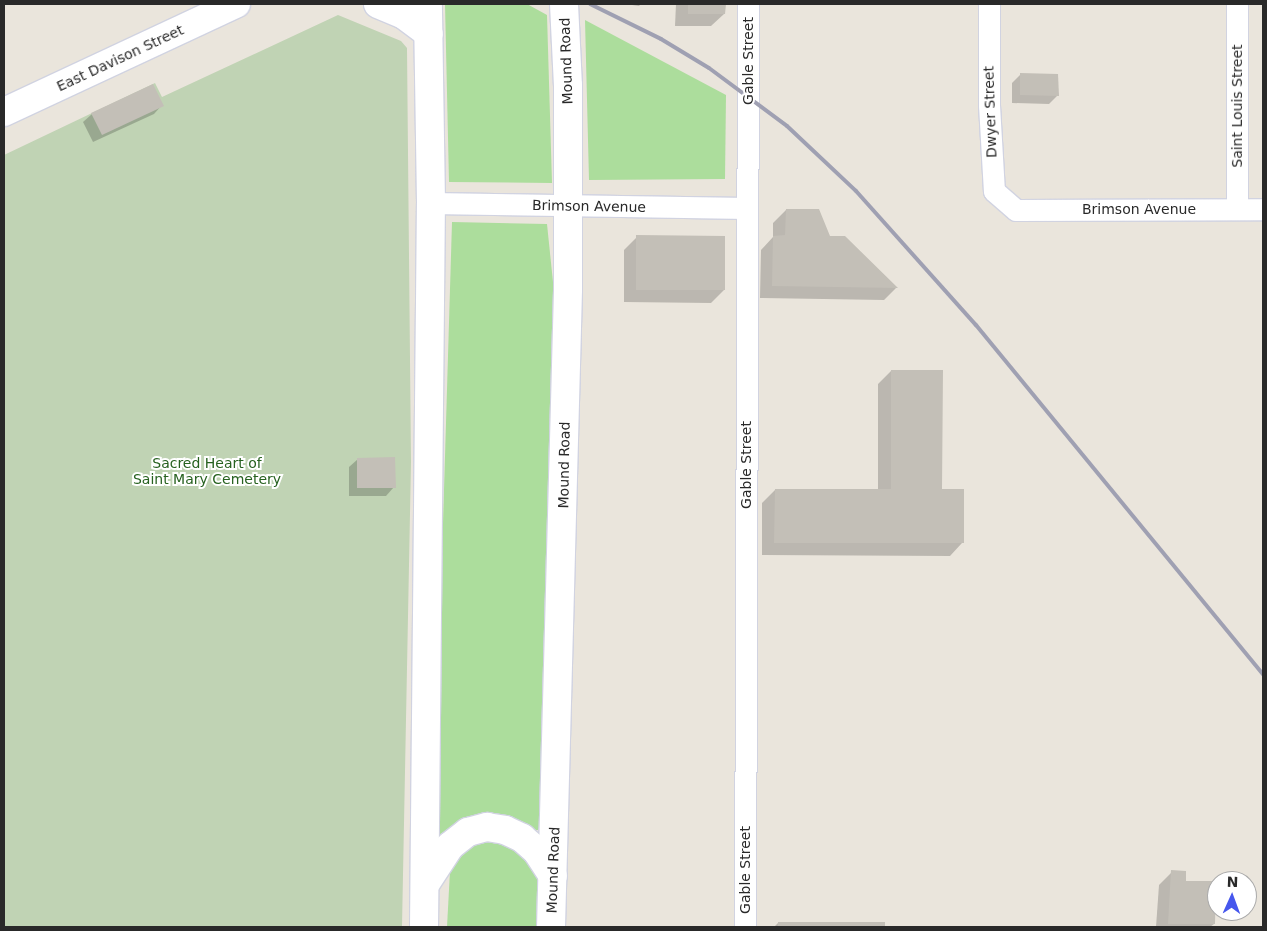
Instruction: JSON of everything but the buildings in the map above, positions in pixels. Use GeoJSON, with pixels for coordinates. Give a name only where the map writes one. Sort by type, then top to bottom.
{"type":"FeatureCollection","features":[{"type":"Feature","properties":{"kind":"main road","name":"East Davison Street"},"geometry":{"type":"LineString","coordinates":[[4,112],[236,4]]}},
{"type":"Feature","properties":{"kind":"main road"},"geometry":{"type":"LineString","coordinates":[[378,4],[404,15],[429,34]]}},
{"type":"Feature","properties":{"kind":"main road"},"geometry":{"type":"LineString","coordinates":[[424,927],[430,203],[428,4]]}},
{"type":"Feature","properties":{"kind":"main road","name":"Mound Road"},"geometry":{"type":"LineString","coordinates":[[551,927],[567,308],[568,86],[564,4]]}},
{"type":"Feature","properties":{"kind":"main road"},"geometry":{"type":"LineString","coordinates":[[425,884],[450,846],[468,832],[487,827],[504,830],[522,838],[536,850],[552,876]]}},
{"type":"Feature","properties":{"kind":"street","name":"Gable Street"},"geometry":{"type":"LineString","coordinates":[[745,927],[748,4]]}},
{"type":"Feature","properties":{"kind":"street","name":"Dwyer Street"},"geometry":{"type":"LineString","coordinates":[[989,4],[989,105],[994,192],[1016,210]]}},
{"type":"Feature","properties":{"kind":"street","name":"Saint Louis Street"},"geometry":{"type":"LineString","coordinates":[[1237,4],[1237,208]]}},
{"type":"Feature","properties":{"kind":"street","name":"Brimson Avenue"},"geometry":{"type":"LineString","coordinates":[[430,203],[746,208]]}},
{"type":"Feature","properties":{"kind":"street","name":"Brimson Avenue"},"geometry":{"type":"LineString","coordinates":[[1016,210],[1263,209]]}},
{"type":"Feature","properties":{"kind":"green space"},"geometry":{"type":"Polygon","coordinates":[[[445,4],[527,4],[547,15],[552,183],[449,182],[445,4]]]}},
{"type":"Feature","properties":{"kind":"green space","name":"Sacred Heart of Saint Mary Cemetery"},"geometry":{"type":"Polygon","coordinates":[[[338,15],[401,41],[407,48],[411,462],[402,927],[4,927],[4,155],[155,83],[162,97],[338,15]]]}},
{"type":"Feature","properties":{"kind":"green space"},"geometry":{"type":"Polygon","coordinates":[[[585,20],[726,95],[725,179],[589,180],[585,20]]]}},
{"type":"Feature","properties":{"kind":"green space"},"geometry":{"type":"Polygon","coordinates":[[[452,222],[547,224],[556,311],[542,823],[538,830],[446,835],[439,834],[434,826],[452,222]]]}},
{"type":"Feature","properties":{"kind":"green space"},"geometry":{"type":"Polygon","coordinates":[[[496,841],[511,846],[538,865],[540,927],[447,927],[450,871],[459,856],[477,844],[496,841]]]}},
{"type":"Feature","properties":{"kind":"railway"},"geometry":{"type":"LineString","coordinates":[[590,4],[661,39],[709,68],[787,126],[856,191],[976,325],[1263,675]]}}]}
